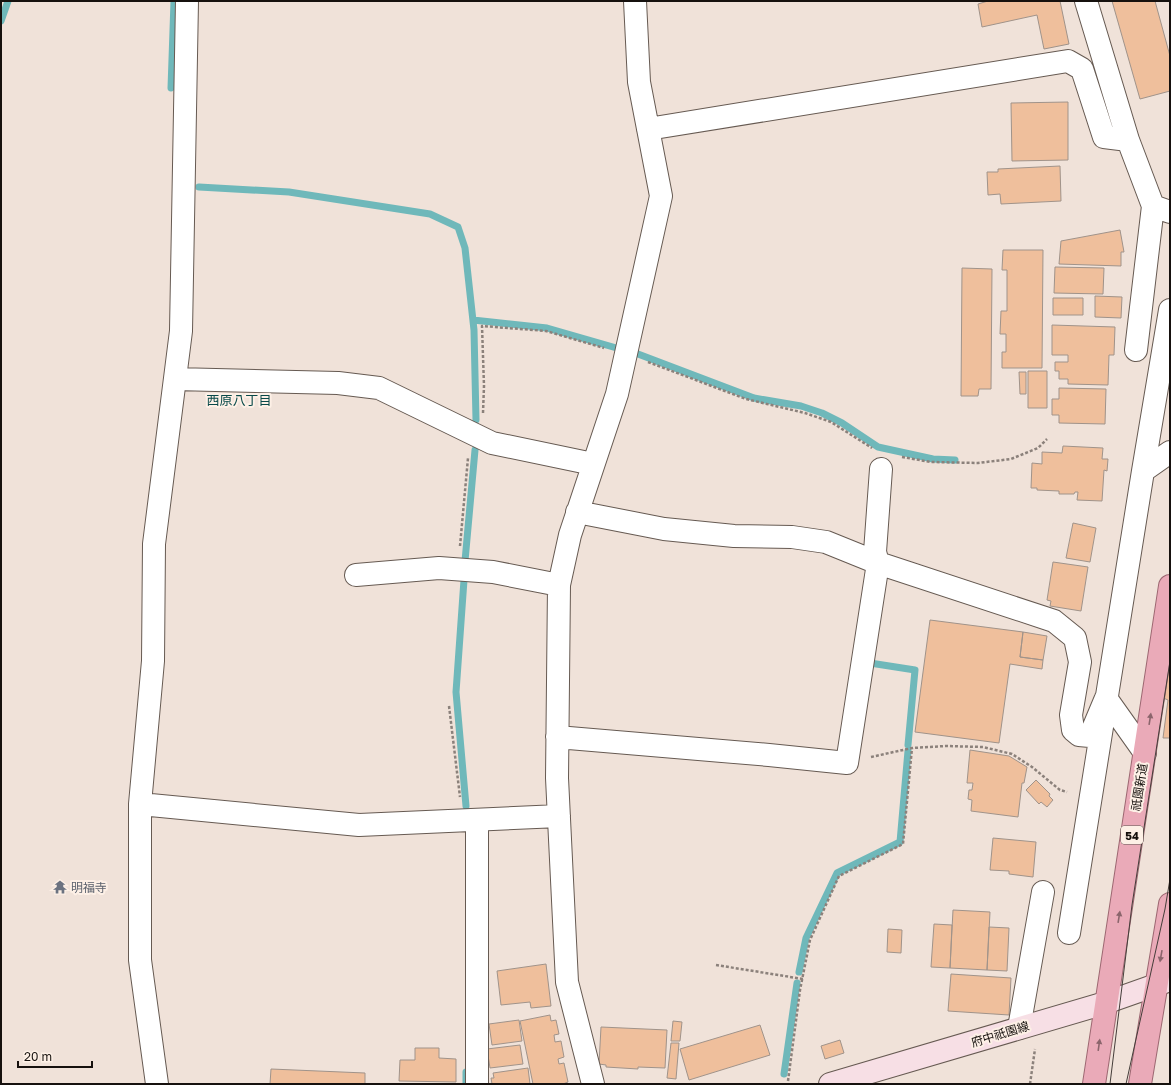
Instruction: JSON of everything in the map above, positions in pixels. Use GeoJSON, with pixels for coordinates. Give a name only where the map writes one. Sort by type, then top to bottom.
{"type":"FeatureCollection","features":[{"type":"Feature","properties":{"kind":"highway","name":"祇園新道"},"geometry":{"type":"LineString","coordinates":[[1094,1084],[1105,1003],[1170,586]]}},
{"type":"Feature","properties":{"kind":"highway"},"geometry":{"type":"LineString","coordinates":[[1140,1084],[1163,983],[1170,904]]}},
{"type":"Feature","properties":{"kind":"main road","name":"府中祇園線"},"geometry":{"type":"LineString","coordinates":[[830,1084],[1105,1003],[1163,983]]}},
{"type":"Feature","properties":{"kind":"street"},"geometry":{"type":"LineString","coordinates":[[157,1084],[140,960],[140,804],[153,661],[154,544],[181,331],[187,1]]}},
{"type":"Feature","properties":{"kind":"street"},"geometry":{"type":"LineString","coordinates":[[593,1084],[567,982],[557,778],[559,585],[570,535],[617,394],[661,196],[639,82],[635,1]]}},
{"type":"Feature","properties":{"kind":"street"},"geometry":{"type":"LineString","coordinates":[[1086,1],[1128,140],[1162,209],[1136,350]]}},
{"type":"Feature","properties":{"kind":"street"},"geometry":{"type":"LineString","coordinates":[[648,129],[1068,61],[1082,69],[1104,137],[1128,140]]}},
{"type":"Feature","properties":{"kind":"street"},"geometry":{"type":"LineString","coordinates":[[1069,933],[1170,310]]}},
{"type":"Feature","properties":{"kind":"street"},"geometry":{"type":"LineString","coordinates":[[175,379],[338,383],[379,388],[492,443],[594,464]]}},
{"type":"Feature","properties":{"kind":"street"},"geometry":{"type":"LineString","coordinates":[[1143,471],[1170,452]]}},
{"type":"Feature","properties":{"kind":"street"},"geometry":{"type":"LineString","coordinates":[[557,737],[754,753],[847,763],[878,563],[875,552],[884,458]]}},
{"type":"Feature","properties":{"kind":"street"},"geometry":{"type":"LineString","coordinates":[[577,512],[664,530],[734,536],[792,537],[826,542],[878,563],[1054,621],[1075,638],[1080,662],[1071,716],[1073,730],[1079,735],[1090,736],[1106,698]]}},
{"type":"Feature","properties":{"kind":"street"},"geometry":{"type":"LineString","coordinates":[[356,575],[439,568],[492,572],[559,585]]}},
{"type":"Feature","properties":{"kind":"street"},"geometry":{"type":"LineString","coordinates":[[1106,698],[1145,753]]}},
{"type":"Feature","properties":{"kind":"street"},"geometry":{"type":"LineString","coordinates":[[140,804],[359,825],[559,816]]}},
{"type":"Feature","properties":{"kind":"street"},"geometry":{"type":"LineString","coordinates":[[470,820],[477,1084]]}},
{"type":"Feature","properties":{"kind":"street"},"geometry":{"type":"LineString","coordinates":[[1019,1028],[1043,892]]}},
{"type":"Feature","properties":{"kind":"path"},"geometry":{"type":"LineString","coordinates":[[459,552],[484,386],[482,326],[546,331],[626,355],[746,399],[805,413],[831,422],[884,458],[931,462],[978,463],[1011,459],[1038,448],[1047,439]]}},
{"type":"Feature","properties":{"kind":"path"},"geometry":{"type":"LineString","coordinates":[[449,706],[470,820]]}},
{"type":"Feature","properties":{"kind":"path"},"geometry":{"type":"LineString","coordinates":[[847,763],[912,748],[946,746],[983,747],[1012,754],[1032,767],[1060,790],[1068,792]]}},
{"type":"Feature","properties":{"kind":"path"},"geometry":{"type":"LineString","coordinates":[[788,1080],[810,940],[839,876],[903,844],[912,748]]}},
{"type":"Feature","properties":{"kind":"path"},"geometry":{"type":"LineString","coordinates":[[716,965],[803,979]]}},
{"type":"Feature","properties":{"kind":"path"},"geometry":{"type":"LineString","coordinates":[[1030,1084],[1036,1044]]}},
{"type":"Feature","properties":{"kind":"building"},"geometry":{"type":"Polygon","coordinates":[[[988,1],[1060,1],[1069,44],[1044,49],[1037,15],[982,27],[978,4],[988,1]]]}},
{"type":"Feature","properties":{"kind":"building"},"geometry":{"type":"Polygon","coordinates":[[[1112,1],[1155,1],[1170,56],[1170,91],[1140,99],[1112,1]]]}},
{"type":"Feature","properties":{"kind":"building"},"geometry":{"type":"Polygon","coordinates":[[[1068,102],[1068,160],[1012,161],[1011,103],[1068,102]]]}},
{"type":"Feature","properties":{"kind":"building"},"geometry":{"type":"Polygon","coordinates":[[[1060,166],[1061,201],[1001,204],[1000,194],[988,195],[987,172],[998,172],[998,169],[1060,166]]]}},
{"type":"Feature","properties":{"kind":"building"},"geometry":{"type":"Polygon","coordinates":[[[1120,230],[1124,252],[1121,252],[1121,266],[1059,264],[1061,241],[1120,230]]]}},
{"type":"Feature","properties":{"kind":"building"},"geometry":{"type":"Polygon","coordinates":[[[1003,250],[1043,250],[1042,368],[1002,368],[1002,352],[1006,352],[1006,334],[1000,334],[1001,311],[1007,311],[1007,270],[1002,270],[1003,250]]]}},
{"type":"Feature","properties":{"kind":"building"},"geometry":{"type":"Polygon","coordinates":[[[1055,267],[1104,268],[1103,294],[1054,293],[1055,267]]]}},
{"type":"Feature","properties":{"kind":"building"},"geometry":{"type":"Polygon","coordinates":[[[962,268],[992,269],[991,389],[979,389],[978,396],[961,396],[962,268]]]}},
{"type":"Feature","properties":{"kind":"building"},"geometry":{"type":"Polygon","coordinates":[[[1095,296],[1122,297],[1121,318],[1095,317],[1095,296]]]}},
{"type":"Feature","properties":{"kind":"building"},"geometry":{"type":"Polygon","coordinates":[[[1053,298],[1083,298],[1083,315],[1053,315],[1053,298]]]}},
{"type":"Feature","properties":{"kind":"building"},"geometry":{"type":"Polygon","coordinates":[[[1052,325],[1115,327],[1114,355],[1109,355],[1108,385],[1068,384],[1068,379],[1059,379],[1059,371],[1055,371],[1055,362],[1068,362],[1068,355],[1052,355],[1052,325]]]}},
{"type":"Feature","properties":{"kind":"building"},"geometry":{"type":"Polygon","coordinates":[[[1028,371],[1047,371],[1047,408],[1028,408],[1028,371]]]}},
{"type":"Feature","properties":{"kind":"building"},"geometry":{"type":"Polygon","coordinates":[[[1019,372],[1026,372],[1026,394],[1020,394],[1019,372]]]}},
{"type":"Feature","properties":{"kind":"building"},"geometry":{"type":"Polygon","coordinates":[[[1059,388],[1106,389],[1105,424],[1059,423],[1059,415],[1052,415],[1052,399],[1059,399],[1059,388]]]}},
{"type":"Feature","properties":{"kind":"building"},"geometry":{"type":"Polygon","coordinates":[[[1063,446],[1103,448],[1102,459],[1108,459],[1107,471],[1104,470],[1102,501],[1077,500],[1078,492],[1075,492],[1074,494],[1059,494],[1059,491],[1037,490],[1037,488],[1031,488],[1032,463],[1042,464],[1042,452],[1062,453],[1063,446]]]}},
{"type":"Feature","properties":{"kind":"building"},"geometry":{"type":"Polygon","coordinates":[[[1073,523],[1096,528],[1090,562],[1066,558],[1073,523]]]}},
{"type":"Feature","properties":{"kind":"building"},"geometry":{"type":"Polygon","coordinates":[[[1053,562],[1088,567],[1081,611],[1050,606],[1051,601],[1047,600],[1053,562]]]}},
{"type":"Feature","properties":{"kind":"building"},"geometry":{"type":"Polygon","coordinates":[[[1170,602],[1170,738],[1163,738],[1168,700],[1161,697],[1170,602]]]}},
{"type":"Feature","properties":{"kind":"building"},"geometry":{"type":"Polygon","coordinates":[[[930,620],[1023,632],[1020,657],[1043,660],[1042,669],[1010,664],[999,743],[915,732],[930,620]]]}},
{"type":"Feature","properties":{"kind":"building"},"geometry":{"type":"Polygon","coordinates":[[[1023,632],[1047,636],[1043,660],[1020,657],[1023,632]]]}},
{"type":"Feature","properties":{"kind":"building"},"geometry":{"type":"Polygon","coordinates":[[[970,750],[1009,756],[1027,767],[1024,783],[1022,783],[1018,817],[971,811],[972,800],[968,799],[969,790],[972,790],[973,783],[967,783],[970,750]]]}},
{"type":"Feature","properties":{"kind":"building"},"geometry":{"type":"Polygon","coordinates":[[[1036,780],[1050,794],[1049,796],[1053,800],[1047,807],[1041,802],[1039,804],[1026,790],[1036,780]]]}},
{"type":"Feature","properties":{"kind":"building"},"geometry":{"type":"Polygon","coordinates":[[[993,838],[1036,842],[1033,877],[1009,874],[1009,871],[990,870],[993,838]]]}},
{"type":"Feature","properties":{"kind":"building"},"geometry":{"type":"Polygon","coordinates":[[[953,910],[990,912],[987,970],[950,968],[953,910]]]}},
{"type":"Feature","properties":{"kind":"building"},"geometry":{"type":"Polygon","coordinates":[[[934,924],[952,925],[950,968],[931,967],[934,924]]]}},
{"type":"Feature","properties":{"kind":"building"},"geometry":{"type":"Polygon","coordinates":[[[989,927],[1009,928],[1007,971],[987,970],[989,927]]]}},
{"type":"Feature","properties":{"kind":"building"},"geometry":{"type":"Polygon","coordinates":[[[888,929],[902,930],[901,953],[887,952],[888,929]]]}},
{"type":"Feature","properties":{"kind":"building"},"geometry":{"type":"Polygon","coordinates":[[[546,964],[551,1006],[531,1008],[530,1002],[501,1005],[497,971],[546,964]]]}},
{"type":"Feature","properties":{"kind":"building"},"geometry":{"type":"Polygon","coordinates":[[[951,974],[1011,978],[1009,1015],[948,1011],[951,974]]]}},
{"type":"Feature","properties":{"kind":"building"},"geometry":{"type":"Polygon","coordinates":[[[550,1015],[551,1021],[556,1020],[559,1034],[554,1035],[555,1042],[561,1041],[564,1057],[558,1059],[559,1064],[564,1063],[568,1082],[563,1084],[533,1084],[520,1021],[550,1015]]]}},
{"type":"Feature","properties":{"kind":"building"},"geometry":{"type":"Polygon","coordinates":[[[519,1020],[522,1041],[492,1045],[489,1024],[519,1020]]]}},
{"type":"Feature","properties":{"kind":"building"},"geometry":{"type":"Polygon","coordinates":[[[673,1021],[682,1022],[680,1041],[671,1041],[673,1021]]]}},
{"type":"Feature","properties":{"kind":"building"},"geometry":{"type":"Polygon","coordinates":[[[760,1025],[770,1055],[689,1080],[680,1049],[760,1025]]]}},
{"type":"Feature","properties":{"kind":"building"},"geometry":{"type":"Polygon","coordinates":[[[601,1027],[667,1030],[665,1068],[638,1067],[638,1069],[606,1067],[606,1065],[599,1064],[601,1027]]]}},
{"type":"Feature","properties":{"kind":"building"},"geometry":{"type":"Polygon","coordinates":[[[840,1040],[844,1053],[825,1059],[821,1046],[840,1040]]]}},
{"type":"Feature","properties":{"kind":"building"},"geometry":{"type":"Polygon","coordinates":[[[671,1043],[679,1043],[676,1079],[667,1078],[671,1043]]]}},
{"type":"Feature","properties":{"kind":"building"},"geometry":{"type":"Polygon","coordinates":[[[520,1045],[523,1064],[490,1068],[487,1049],[520,1045]]]}},
{"type":"Feature","properties":{"kind":"building"},"geometry":{"type":"Polygon","coordinates":[[[415,1048],[439,1048],[439,1058],[456,1059],[456,1082],[399,1081],[400,1060],[415,1060],[415,1048]]]}},
{"type":"Feature","properties":{"kind":"building"},"geometry":{"type":"Polygon","coordinates":[[[528,1068],[530,1084],[492,1084],[491,1078],[494,1078],[493,1073],[528,1068]]]}},
{"type":"Feature","properties":{"kind":"building"},"geometry":{"type":"Polygon","coordinates":[[[271,1069],[365,1073],[365,1084],[270,1084],[271,1069]]]}},
{"type":"Feature","properties":{"kind":"waterway"},"geometry":{"type":"LineString","coordinates":[[1,21],[8,1]]}},
{"type":"Feature","properties":{"kind":"waterway"},"geometry":{"type":"LineString","coordinates":[[171,88],[174,1]]}},
{"type":"Feature","properties":{"kind":"waterway"},"geometry":{"type":"LineString","coordinates":[[199,187],[289,192],[430,214],[458,227],[465,248],[474,330],[476,420]]}},
{"type":"Feature","properties":{"kind":"waterway"},"geometry":{"type":"LineString","coordinates":[[473,320],[547,328],[620,349]]}},
{"type":"Feature","properties":{"kind":"waterway"},"geometry":{"type":"LineString","coordinates":[[638,354],[754,398],[801,406],[822,413],[842,423],[878,447],[933,459],[955,460]]}},
{"type":"Feature","properties":{"kind":"waterway"},"geometry":{"type":"LineString","coordinates":[[465,561],[475,450]]}},
{"type":"Feature","properties":{"kind":"waterway"},"geometry":{"type":"LineString","coordinates":[[464,580],[456,692],[466,806]]}},
{"type":"Feature","properties":{"kind":"waterway"},"geometry":{"type":"LineString","coordinates":[[871,658],[870,663],[915,670],[908,745]]}},
{"type":"Feature","properties":{"kind":"waterway"},"geometry":{"type":"LineString","coordinates":[[799,972],[806,938],[837,873],[900,842],[908,751]]}},
{"type":"Feature","properties":{"kind":"waterway"},"geometry":{"type":"LineString","coordinates":[[784,1074],[797,983]]}},
{"type":"Feature","properties":{"kind":"waterway"},"geometry":{"type":"LineString","coordinates":[[466,1072],[466,1084]]}},
{"type":"Feature","properties":{"kind":"tram line"},"geometry":{"type":"LineString","coordinates":[[1110,1084],[1132,905],[1170,661]]}},
{"type":"Feature","properties":{"kind":"tram line"},"geometry":{"type":"LineString","coordinates":[[1126,1084],[1165,909],[1170,879]]}},
{"type":"Feature","properties":{"kind":"place","name":"明福寺"},"geometry":{"type":"Point","coordinates":[60,887]}},
{"type":"Feature","properties":{"kind":"district","name":"西原八丁目"},"geometry":{"type":"Point","coordinates":[239,400]}}]}
